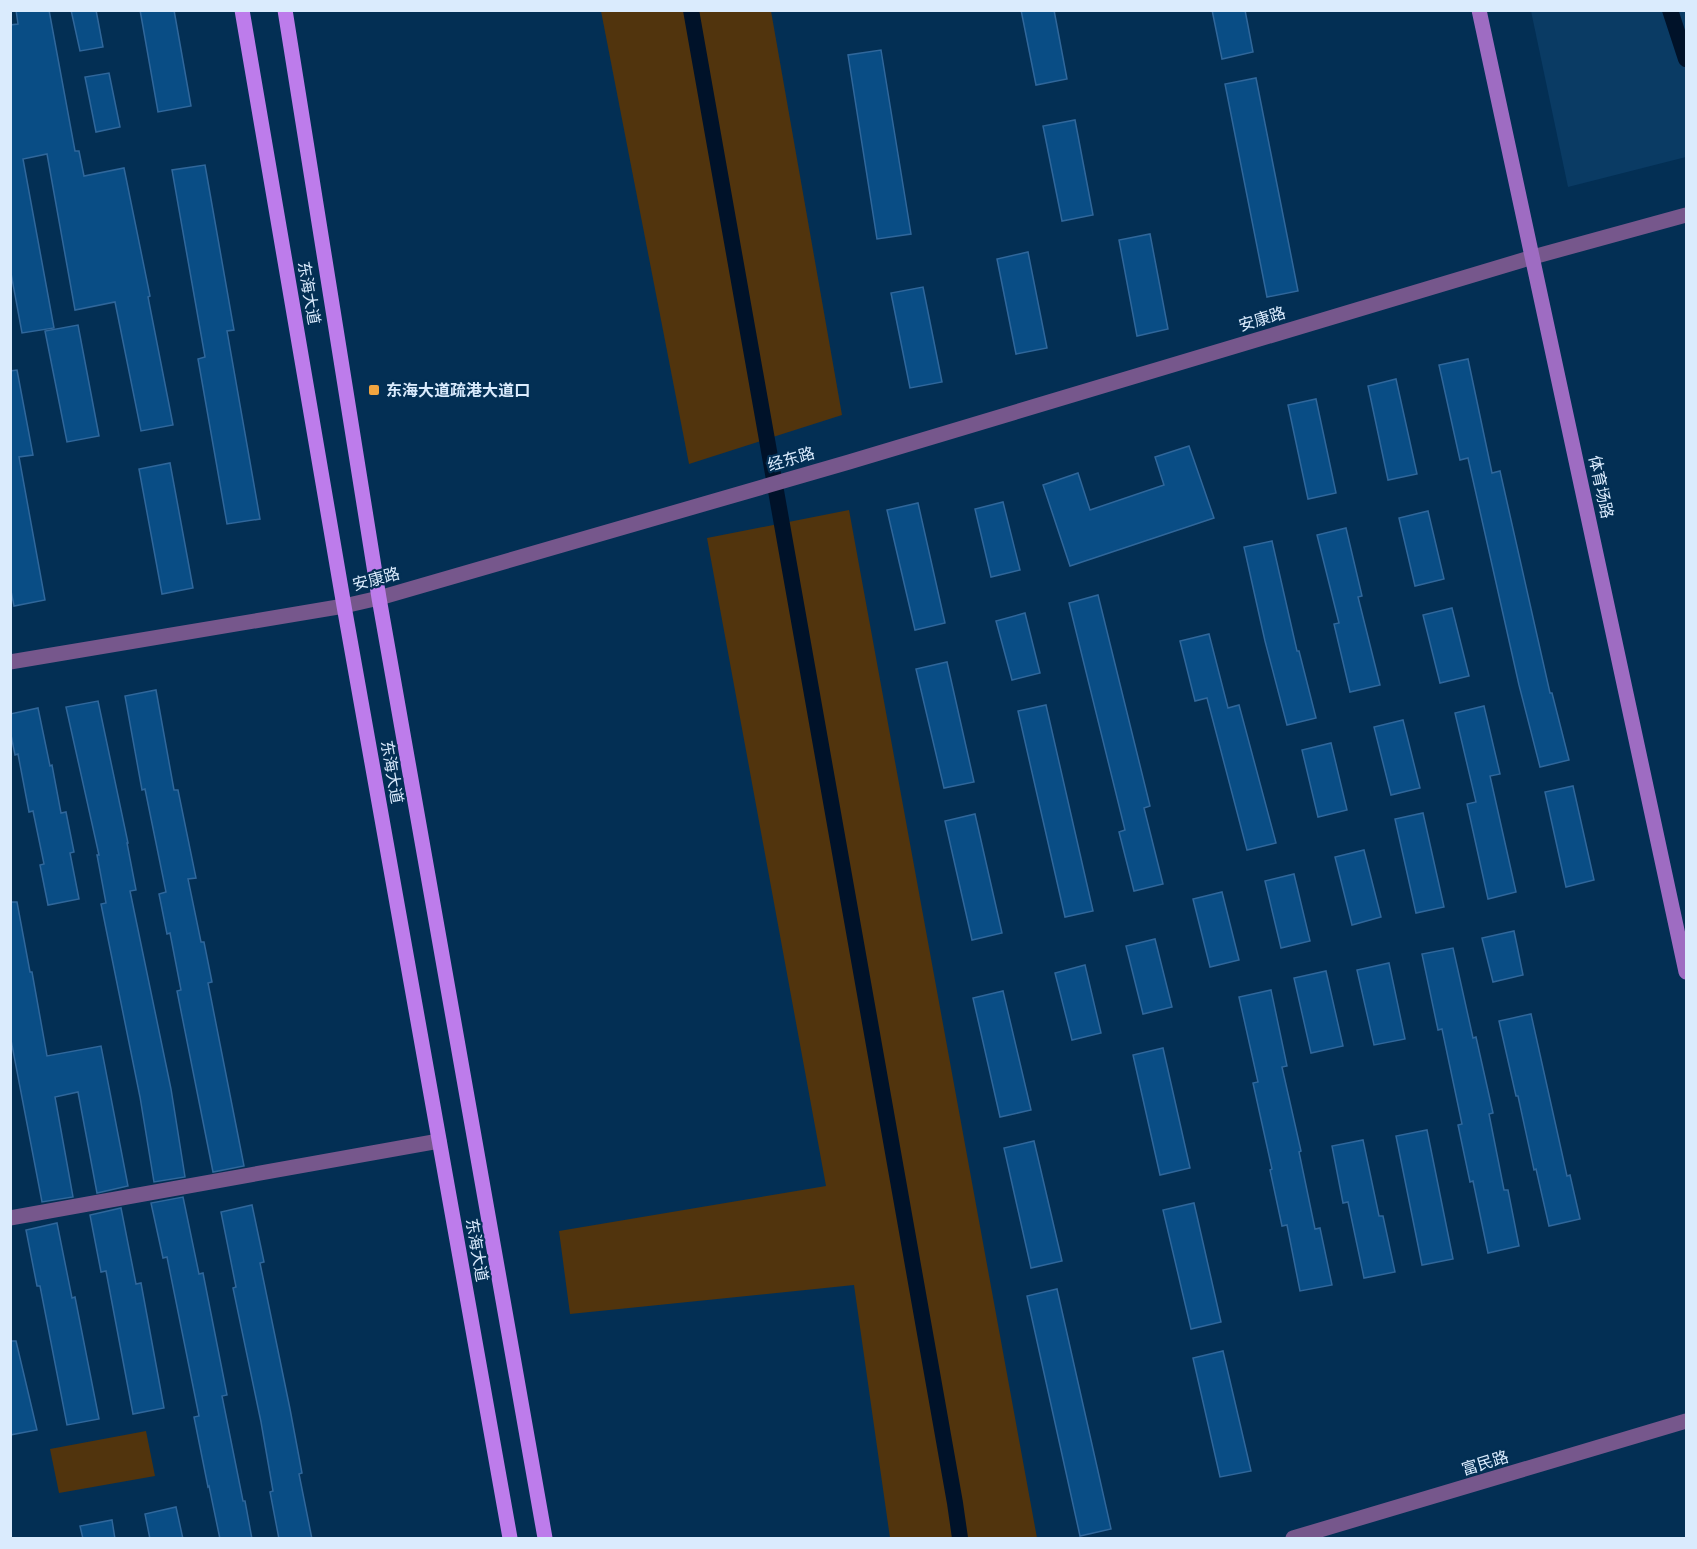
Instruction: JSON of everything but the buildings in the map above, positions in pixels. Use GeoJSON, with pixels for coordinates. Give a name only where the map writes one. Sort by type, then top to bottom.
{"type":"FeatureCollection","features":[{"type":"Feature","properties":{"kind":"main road","name":"东海大道"},"geometry":{"type":"LineString","coordinates":[[242,10],[344,606],[510,1539]]}},
{"type":"Feature","properties":{"kind":"main road","name":"东海大道"},"geometry":{"type":"LineString","coordinates":[[285,10],[379,598],[545,1539]]}},
{"type":"Feature","properties":{"kind":"main road","name":"体育场路"},"geometry":{"type":"LineString","coordinates":[[1479,10],[1686,972]]}},
{"type":"Feature","properties":{"kind":"street","name":"安康路"},"geometry":{"type":"LineString","coordinates":[[849,462],[1533,257],[1686,215]]}},
{"type":"Feature","properties":{"kind":"street","name":"经东路"},"geometry":{"type":"LineString","coordinates":[[742,492],[849,462]]}},
{"type":"Feature","properties":{"kind":"street","name":"安康路"},"geometry":{"type":"LineString","coordinates":[[10,663],[344,606],[379,598],[742,492]]}},
{"type":"Feature","properties":{"kind":"street"},"geometry":{"type":"LineString","coordinates":[[10,1218],[440,1141]]}},
{"type":"Feature","properties":{"kind":"street","name":"富民路"},"geometry":{"type":"LineString","coordinates":[[1293,1539],[1686,1421]]}},
{"type":"Feature","properties":{"kind":"shaded area"},"geometry":{"type":"Polygon","coordinates":[[[601,11],[771,11],[842,415],[689,464],[601,11]]]}},
{"type":"Feature","properties":{"kind":"shaded area"},"geometry":{"type":"Polygon","coordinates":[[[1531,11],[1686,11],[1686,157],[1568,187],[1531,11]]]}},
{"type":"Feature","properties":{"kind":"shaded area"},"geometry":{"type":"Polygon","coordinates":[[[849,510],[1037,1538],[890,1538],[854,1285],[570,1314],[559,1231],[826,1186],[707,538],[849,510]]]}},
{"type":"Feature","properties":{"kind":"shaded area"},"geometry":{"type":"Polygon","coordinates":[[[146,1431],[155,1476],[59,1493],[50,1449],[146,1431]]]}},
{"type":"Feature","properties":{"kind":"waterway"},"geometry":{"type":"LineString","coordinates":[[691,10],[960,1538]]}},
{"type":"Feature","properties":{"kind":"waterway"},"geometry":{"type":"LineString","coordinates":[[1670,10],[1686,59]]}},
{"type":"Feature","properties":{"kind":"place","name":"东海大道疏港大道口"},"geometry":{"type":"Point","coordinates":[374,390]}}]}
